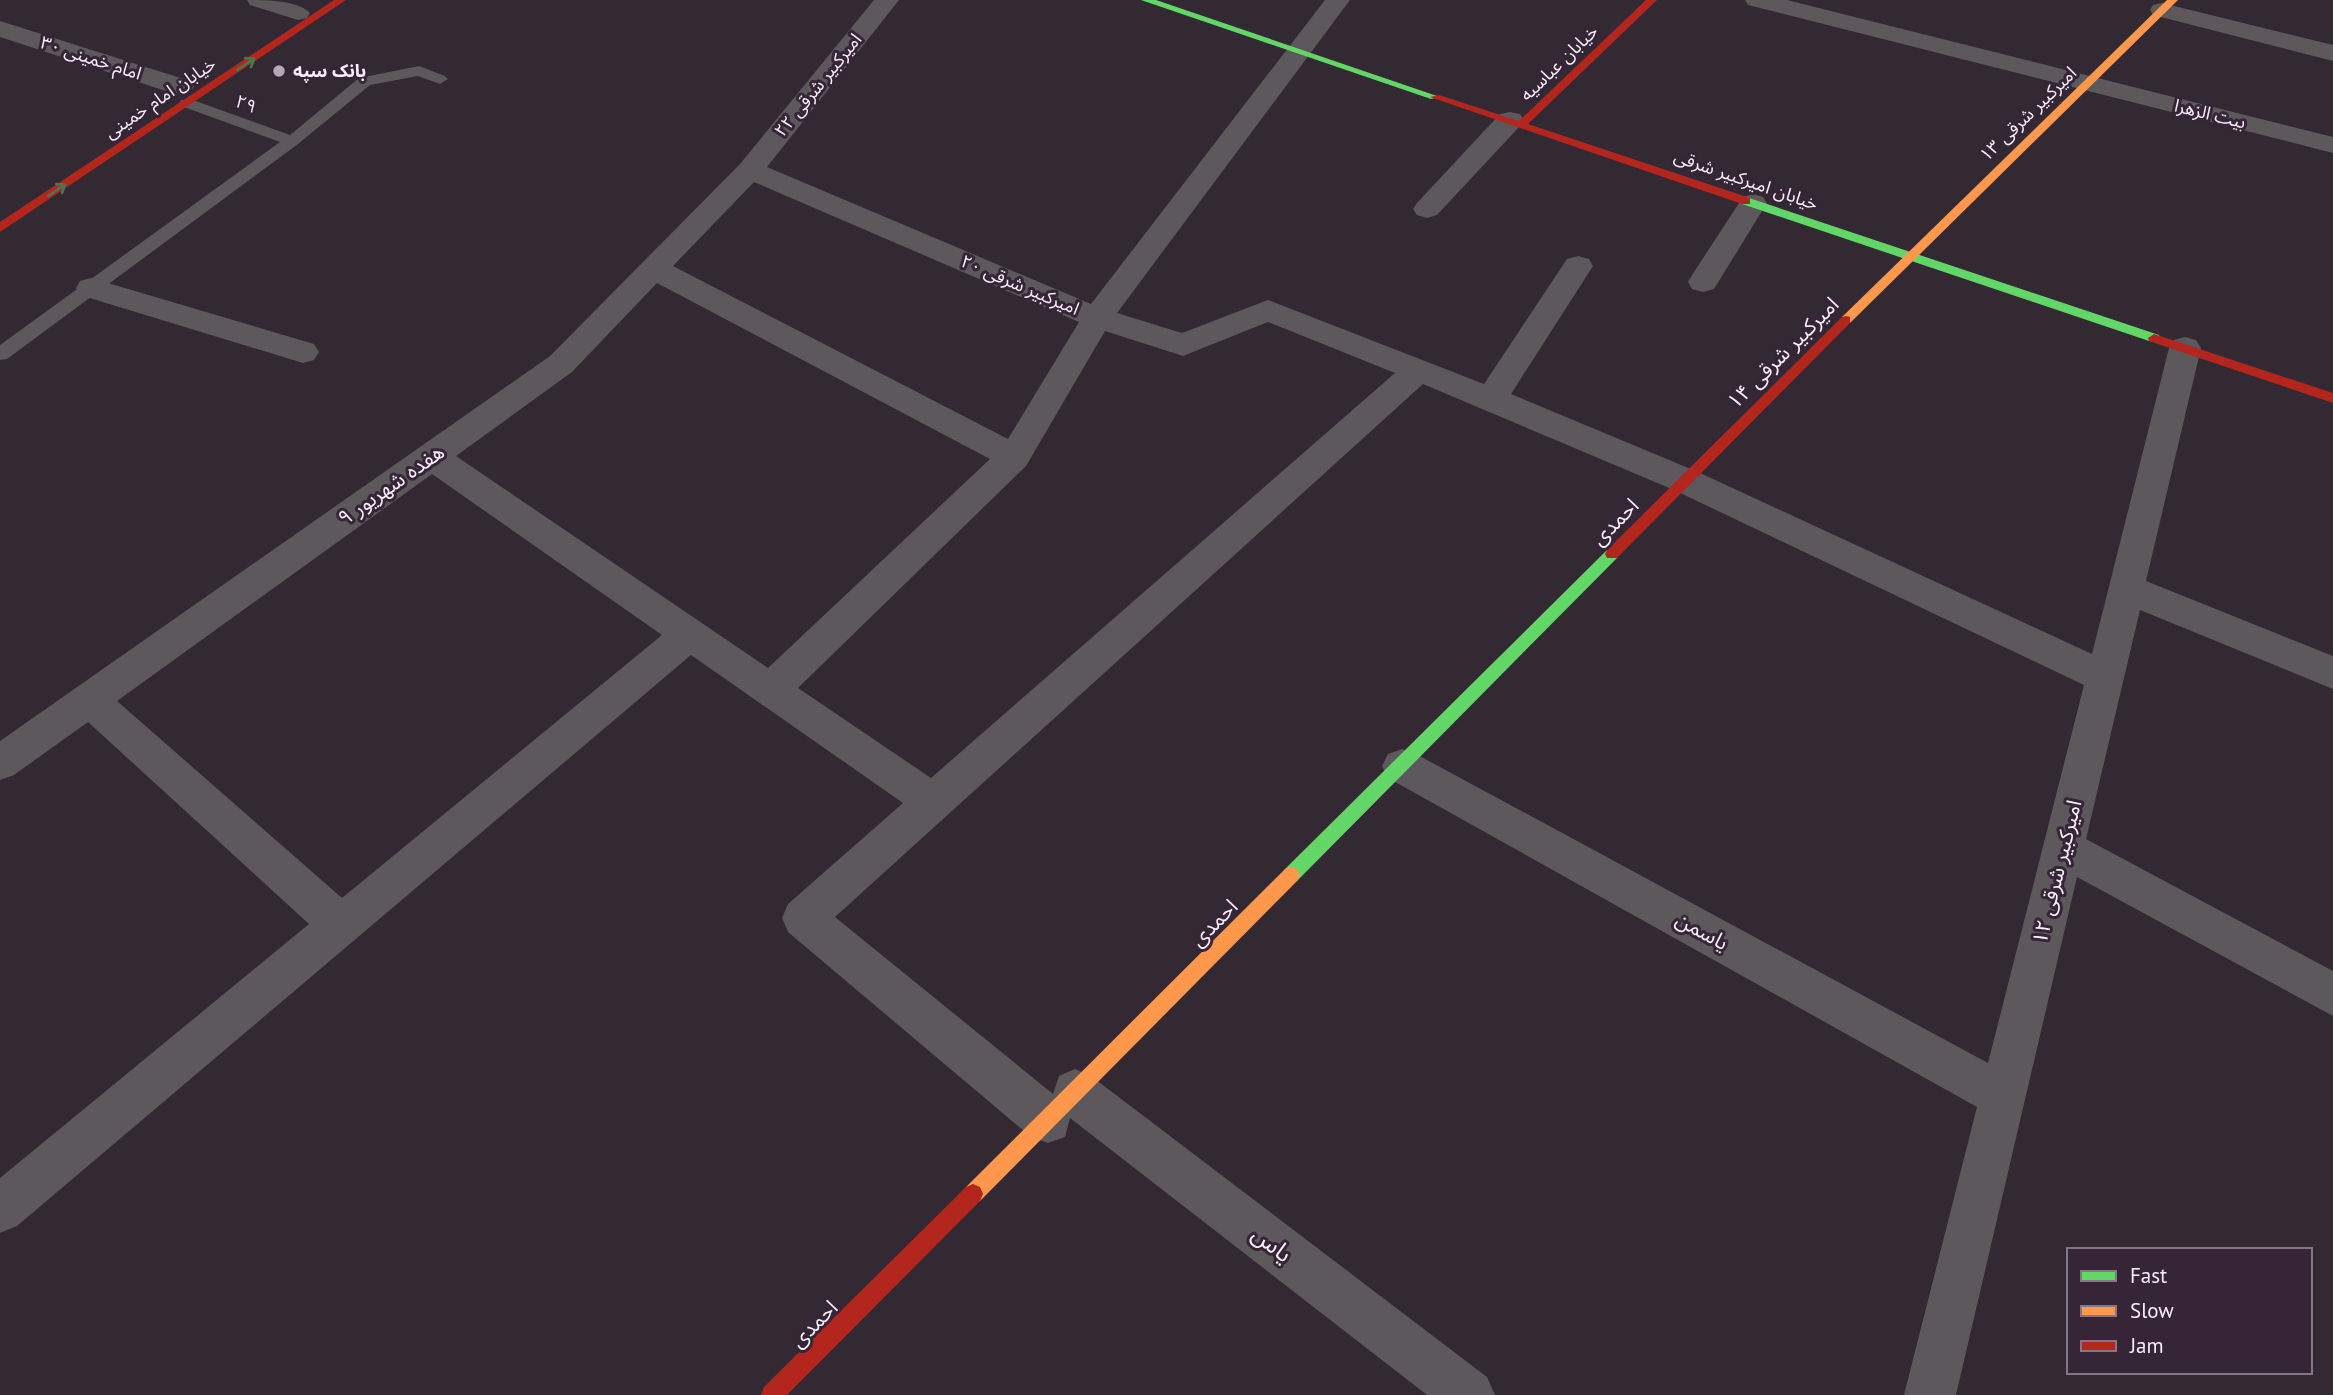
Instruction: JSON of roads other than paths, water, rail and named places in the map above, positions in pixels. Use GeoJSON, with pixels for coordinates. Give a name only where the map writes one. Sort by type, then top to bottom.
{"type":"FeatureCollection","features":[{"type":"Feature","properties":{"kind":"street"},"geometry":{"type":"LineString","coordinates":[[259,0],[308,6]]}},
{"type":"Feature","properties":{"kind":"street","name":"خیابان امام خمینی"},"geometry":{"type":"LineString","coordinates":[[177,97],[341,0]]}},
{"type":"Feature","properties":{"kind":"street","name":"امیرکبیر شرقی ۲۲"},"geometry":{"type":"LineString","coordinates":[[750,170],[887,0]]}},
{"type":"Feature","properties":{"kind":"street","name":"خیابان امیرکبیر شرقی"},"geometry":{"type":"LineString","coordinates":[[1146,0],[2333,398]]}},
{"type":"Feature","properties":{"kind":"street","name":"امیرکبیر شرقی ۲۰"},"geometry":{"type":"LineString","coordinates":[[750,170],[1097,318],[1338,0]]}},
{"type":"Feature","properties":{"kind":"street","name":"خیابان عباسیه"},"geometry":{"type":"LineString","coordinates":[[1516,122],[1652,0]]}},
{"type":"Feature","properties":{"kind":"street","name":"بیت الزهرا"},"geometry":{"type":"LineString","coordinates":[[1757,0],[2333,145]]}},
{"type":"Feature","properties":{"kind":"street"},"geometry":{"type":"LineString","coordinates":[[2168,5],[2333,53]]}},
{"type":"Feature","properties":{"kind":"street","name":"امیرکبیر شرقی ۱۳"},"geometry":{"type":"LineString","coordinates":[[1910,256],[2168,5]]}},
{"type":"Feature","properties":{"kind":"street","name":"خیابان امام خمینی"},"geometry":{"type":"LineString","coordinates":[[0,228],[177,97],[308,6]]}},
{"type":"Feature","properties":{"kind":"street","name":"امام خمینی ۳۰"},"geometry":{"type":"LineString","coordinates":[[0,29],[177,97]]}},
{"type":"Feature","properties":{"kind":"street"},"geometry":{"type":"LineString","coordinates":[[1427,209],[1516,122]]}},
{"type":"Feature","properties":{"kind":"street","name":"هفده شهریور ۹"},"geometry":{"type":"LineString","coordinates":[[0,763],[561,364],[750,170]]}},
{"type":"Feature","properties":{"kind":"street"},"geometry":{"type":"LineString","coordinates":[[1703,282],[1753,202]]}},
{"type":"Feature","properties":{"kind":"street","name":"امیرکبیر شرقی ۱۴"},"geometry":{"type":"LineString","coordinates":[[1686,481],[1910,256]]}},
{"type":"Feature","properties":{"kind":"street"},"geometry":{"type":"LineString","coordinates":[[1491,398],[1578,266]]}},
{"type":"Feature","properties":{"kind":"street"},"geometry":{"type":"LineString","coordinates":[[654,269],[1014,457]]}},
{"type":"Feature","properties":{"kind":"street"},"geometry":{"type":"LineString","coordinates":[[91,288],[303,352]]}},
{"type":"Feature","properties":{"kind":"street"},"geometry":{"type":"LineString","coordinates":[[771,689],[1014,457],[1097,318],[1183,345],[1268,310],[1491,398],[1686,481],[2105,677]]}},
{"type":"Feature","properties":{"kind":"street","name":"امیرکبیر شرقی ۱۲"},"geometry":{"type":"LineString","coordinates":[[1930,1395],[2185,348]]}},
{"type":"Feature","properties":{"kind":"street"},"geometry":{"type":"LineString","coordinates":[[431,456],[933,802],[1417,371]]}},
{"type":"Feature","properties":{"kind":"street","name":"احمدی"},"geometry":{"type":"LineString","coordinates":[[778,1393],[1686,481]]}},
{"type":"Feature","properties":{"kind":"street"},"geometry":{"type":"LineString","coordinates":[[2127,589],[2333,673]]}},
{"type":"Feature","properties":{"kind":"street"},"geometry":{"type":"LineString","coordinates":[[0,1209],[690,634]]}},
{"type":"Feature","properties":{"kind":"street"},"geometry":{"type":"LineString","coordinates":[[89,699],[341,925]]}},
{"type":"Feature","properties":{"kind":"street","name":"یاسمن"},"geometry":{"type":"LineString","coordinates":[[1402,765],[2003,1096]]}},
{"type":"Feature","properties":{"kind":"street","name":"یاس"},"geometry":{"type":"LineString","coordinates":[[933,802],[803,918],[1061,1106],[1469,1395]]}},
{"type":"Feature","properties":{"kind":"street"},"geometry":{"type":"LineString","coordinates":[[2063,848],[2333,995]]}},
{"type":"Feature","properties":{"kind":"lane"},"geometry":{"type":"LineString","coordinates":[[0,354],[292,141],[365,81],[419,71],[439,79]]}},
{"type":"Feature","properties":{"kind":"lane","name":"۲۹"},"geometry":{"type":"LineString","coordinates":[[177,97],[292,141]]}},
{"type":"Feature","properties":{"kind":"place","name":"بانک سپه"},"geometry":{"type":"Point","coordinates":[279,71]}}]}
